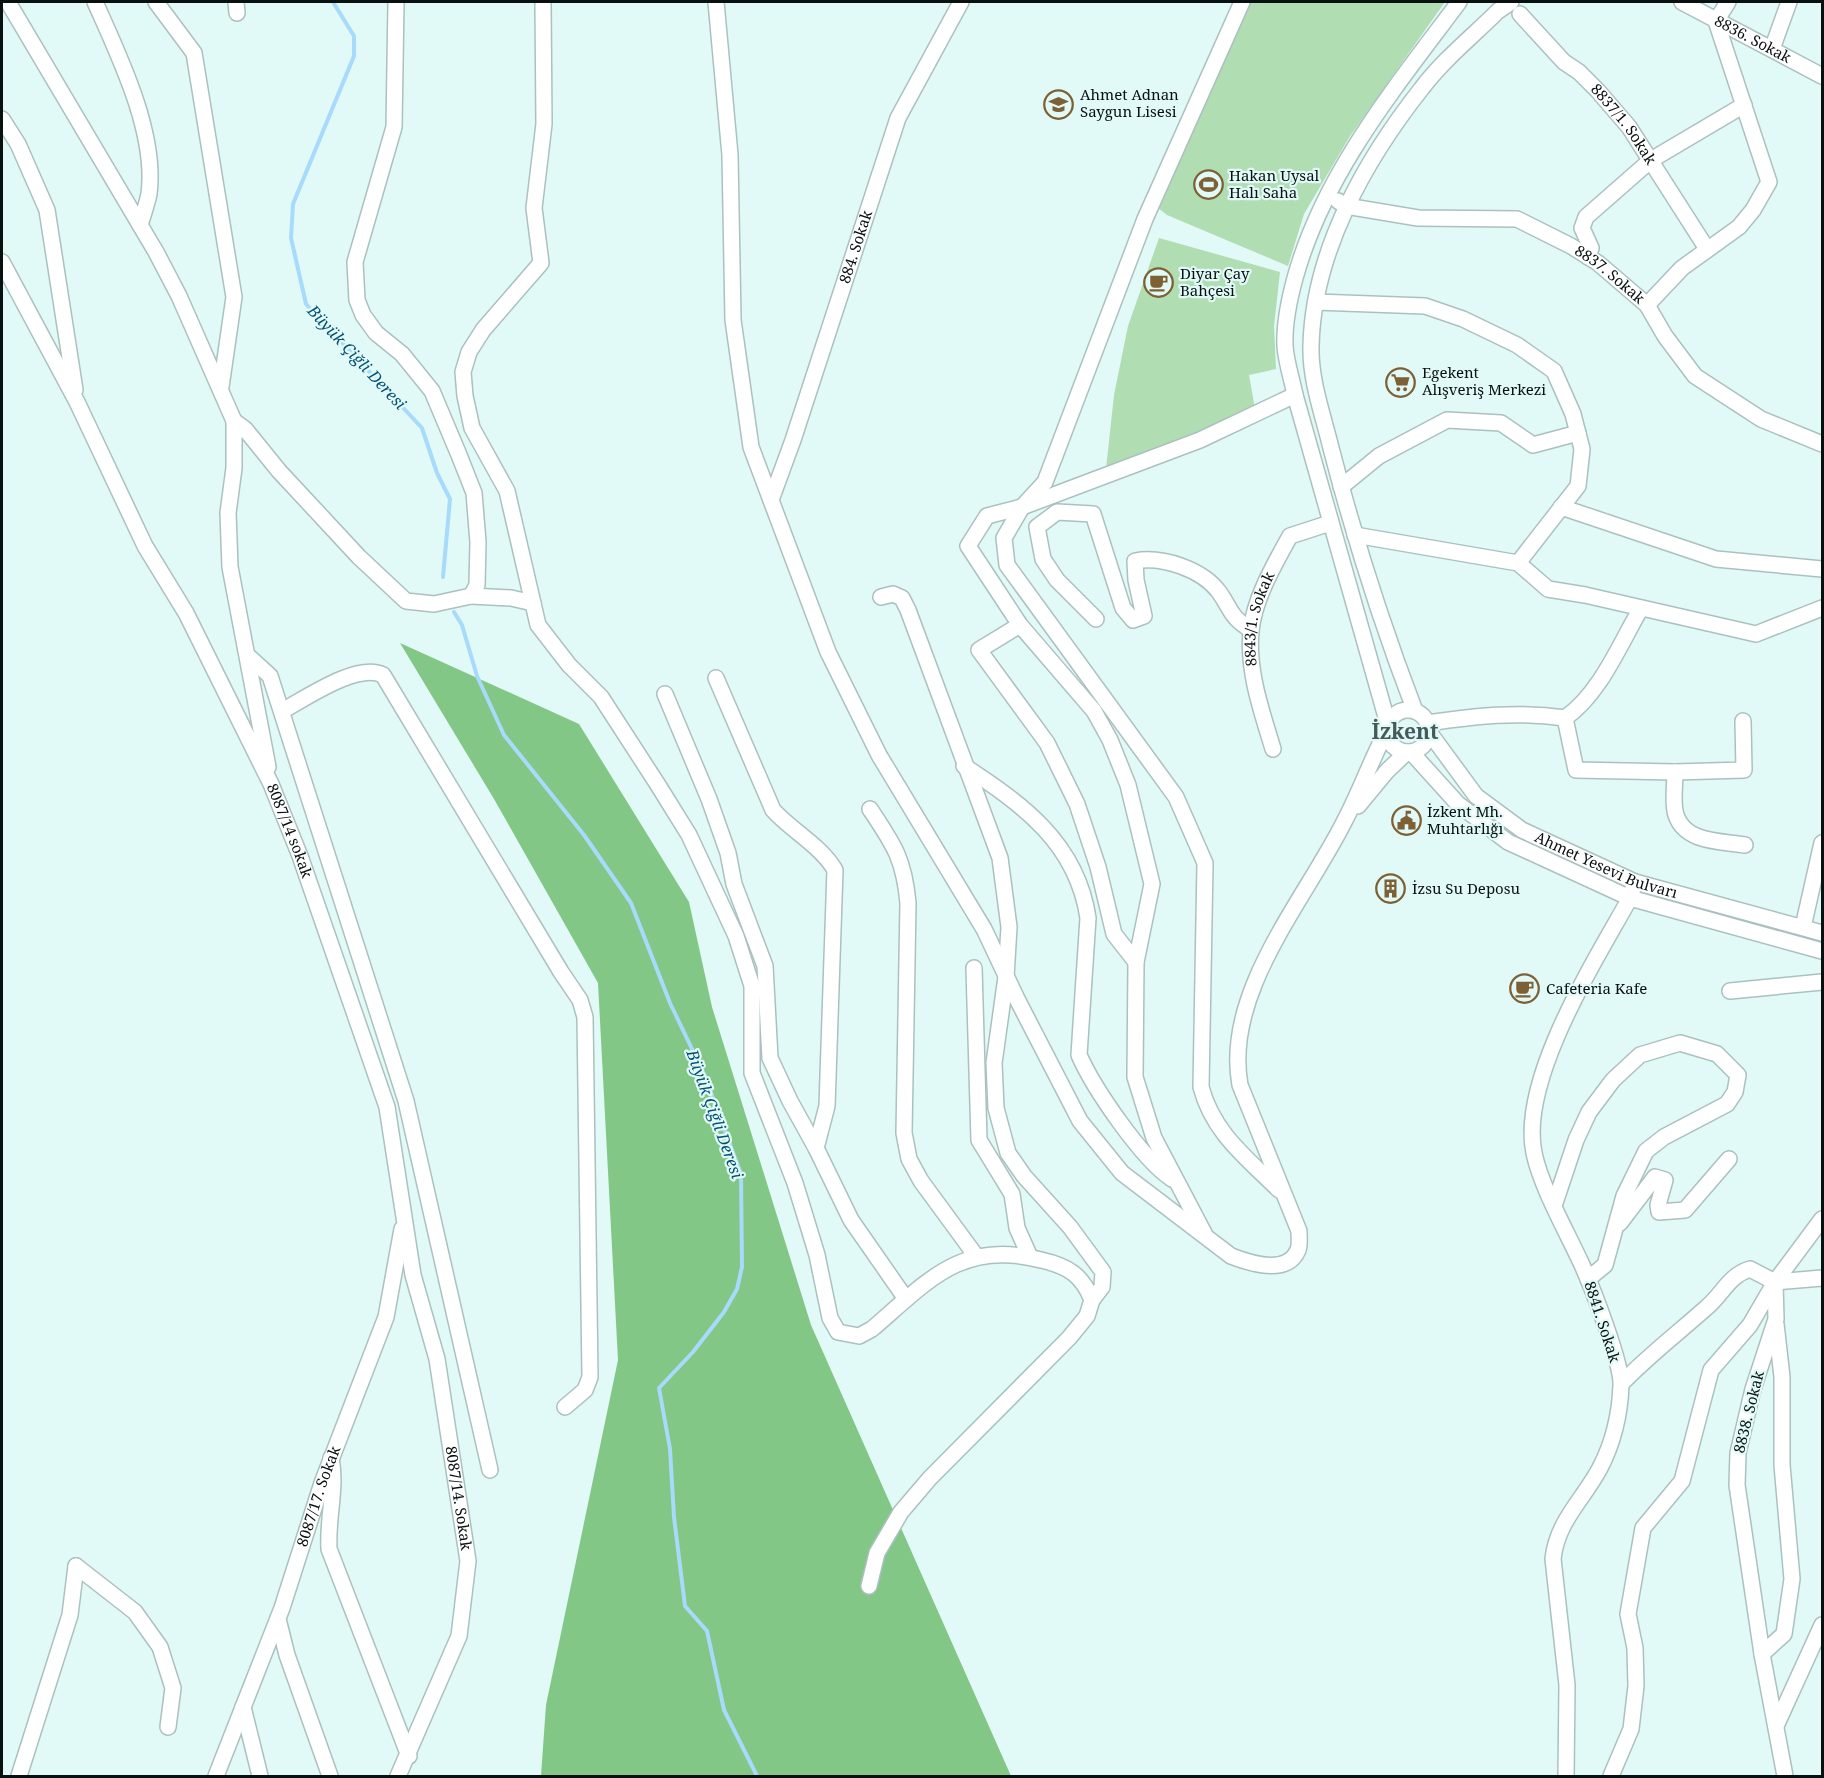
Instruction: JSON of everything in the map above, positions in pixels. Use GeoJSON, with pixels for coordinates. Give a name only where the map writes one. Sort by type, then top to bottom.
{"type":"FeatureCollection","features":[{"type":"Feature","properties":{"kind":"street"},"geometry":{"type":"LineString","coordinates":[[8,2],[140,225],[179,296],[234,421],[234,468],[228,513],[230,567],[271,784]]}},
{"type":"Feature","properties":{"kind":"street"},"geometry":{"type":"LineString","coordinates":[[95,2],[129,78],[147,147],[149,194],[140,225]]}},
{"type":"Feature","properties":{"kind":"street"},"geometry":{"type":"LineString","coordinates":[[156,2],[194,53],[234,297],[221,388]]}},
{"type":"Feature","properties":{"kind":"street"},"geometry":{"type":"LineString","coordinates":[[396,2],[394,127],[355,262],[357,300],[363,315],[376,333],[402,354],[432,391],[474,493],[477,585],[471,596]]}},
{"type":"Feature","properties":{"kind":"street"},"geometry":{"type":"LineString","coordinates":[[543,2],[544,124],[534,208],[541,263],[483,330],[469,352],[463,372],[465,396],[472,428],[507,490],[538,626],[569,665],[601,697],[689,835],[736,936],[752,986],[753,1073],[795,1183],[817,1255],[830,1318],[838,1332],[860,1336],[952,1265],[976,1256],[998,1253],[1030,1257],[1060,1265],[1076,1273],[1086,1285],[1092,1300]]}},
{"type":"Feature","properties":{"kind":"street"},"geometry":{"type":"LineString","coordinates":[[716,2],[730,155],[733,320],[751,447],[828,652],[873,744],[984,929],[1080,1121],[1122,1173],[1232,1256],[1252,1264],[1284,1263],[1299,1249],[1299,1231],[1240,1085],[1236,1061],[1238,1037],[1271,948],[1344,823],[1387,727],[1396,713],[1402,710],[1415,711]]}},
{"type":"Feature","properties":{"kind":"street","name":"884. Sokak"},"geometry":{"type":"LineString","coordinates":[[771,500],[793,440],[898,118],[961,2]]}},
{"type":"Feature","properties":{"kind":"street"},"geometry":{"type":"LineString","coordinates":[[1242,2],[1145,219],[1045,482],[1022,507],[1004,538],[1007,565],[1176,797],[1205,863],[1201,1087],[1207,1108],[1219,1130],[1284,1194]]}},
{"type":"Feature","properties":{"kind":"street"},"geometry":{"type":"LineString","coordinates":[[1459,2],[1380,108],[1326,195],[1306,240],[1287,306],[1285,346],[1295,395],[1394,747],[1409,752],[1458,804],[1508,842],[1630,898],[1822,951]]}},
{"type":"Feature","properties":{"kind":"street","name":"8836. Sokak"},"geometry":{"type":"LineString","coordinates":[[1682,2],[1822,76]]}},
{"type":"Feature","properties":{"kind":"street"},"geometry":{"type":"LineString","coordinates":[[1647,305],[1682,268],[1739,227],[1753,210],[1768,182],[1716,21],[1728,2]]}},
{"type":"Feature","properties":{"kind":"street"},"geometry":{"type":"LineString","coordinates":[[1772,49],[1789,2]]}},
{"type":"Feature","properties":{"kind":"street"},"geometry":{"type":"LineString","coordinates":[[1429,728],[1415,711],[1341,487],[1315,386],[1311,347],[1316,303],[1346,206],[1371,160],[1423,87],[1498,11],[1515,8]]}},
{"type":"Feature","properties":{"kind":"street","name":"8837/1. Sokak"},"geometry":{"type":"LineString","coordinates":[[1515,8],[1564,62],[1579,72],[1598,91],[1629,127],[1707,249]]}},
{"type":"Feature","properties":{"kind":"street"},"geometry":{"type":"LineString","coordinates":[[1588,257],[1591,248],[1582,228],[1584,220],[1651,160],[1744,105]]}},
{"type":"Feature","properties":{"kind":"street"},"geometry":{"type":"LineString","coordinates":[[2,119],[18,144],[47,210],[76,402]]}},
{"type":"Feature","properties":{"kind":"street","name":"8837. Sokak"},"geometry":{"type":"LineString","coordinates":[[1326,195],[1346,206],[1418,218],[1517,219],[1588,257],[1647,305],[1665,336],[1695,376],[1761,419],[1822,444]]}},
{"type":"Feature","properties":{"kind":"street"},"geometry":{"type":"LineString","coordinates":[[2,262],[76,402]]}},
{"type":"Feature","properties":{"kind":"street"},"geometry":{"type":"LineString","coordinates":[[1316,303],[1425,306],[1463,319],[1517,345],[1554,370],[1573,414],[1582,449],[1578,486],[1518,563]]}},
{"type":"Feature","properties":{"kind":"street"},"geometry":{"type":"LineString","coordinates":[[1205,1234],[1154,1138],[1135,1077],[1136,962],[1152,884],[1128,785],[1110,740],[1094,711],[1020,625],[968,546],[987,516],[1022,507],[1200,440],[1295,395]]}},
{"type":"Feature","properties":{"kind":"street","name":"8087/14 sokak"},"geometry":{"type":"LineString","coordinates":[[76,402],[145,546],[186,613],[271,784],[300,856],[387,1107],[405,1211]]}},
{"type":"Feature","properties":{"kind":"street"},"geometry":{"type":"LineString","coordinates":[[1341,487],[1379,456],[1447,420],[1501,423],[1533,445],[1578,433]]}},
{"type":"Feature","properties":{"kind":"street"},"geometry":{"type":"LineString","coordinates":[[234,421],[245,429],[279,471],[359,557],[405,601],[434,604],[471,596],[511,598],[533,603]]}},
{"type":"Feature","properties":{"kind":"street"},"geometry":{"type":"LineString","coordinates":[[1561,507],[1716,560],[1822,569]]}},
{"type":"Feature","properties":{"kind":"street"},"geometry":{"type":"LineString","coordinates":[[1096,619],[1057,580],[1043,559],[1037,527],[1057,512],[1093,514],[1123,608],[1133,620],[1144,616],[1136,580],[1135,561],[1150,558],[1167,560],[1218,590],[1234,619],[1251,630]]}},
{"type":"Feature","properties":{"kind":"street","name":"8843/1. Sokak"},"geometry":{"type":"LineString","coordinates":[[1273,749],[1252,669],[1251,630],[1269,574],[1290,536],[1330,523]]}},
{"type":"Feature","properties":{"kind":"street"},"geometry":{"type":"LineString","coordinates":[[1355,535],[1518,563],[1548,589],[1756,634],[1822,608]]}},
{"type":"Feature","properties":{"kind":"street"},"geometry":{"type":"LineString","coordinates":[[869,1586],[877,1553],[901,1512],[930,1478],[1069,1338],[1087,1316],[1092,1300],[1102,1287],[1102,1272],[1070,1227],[1024,1176],[1008,1153],[996,1108],[994,1063],[1006,977],[1008,908],[1000,858],[908,610],[902,598],[893,594],[881,597]]}},
{"type":"Feature","properties":{"kind":"street"},"geometry":{"type":"LineString","coordinates":[[1429,728],[1481,715],[1517,713],[1565,718],[1576,711],[1595,687],[1641,608]]}},
{"type":"Feature","properties":{"kind":"street"},"geometry":{"type":"LineString","coordinates":[[1020,625],[979,650],[1047,743],[1077,804],[1098,867],[1114,934],[1136,962]]}},
{"type":"Feature","properties":{"kind":"street"},"geometry":{"type":"LineString","coordinates":[[248,656],[270,676],[406,1101],[490,1470]]}},
{"type":"Feature","properties":{"kind":"street"},"geometry":{"type":"LineString","coordinates":[[282,711],[354,674],[375,671],[383,675],[580,1000],[585,1017],[590,1377],[585,1390],[566,1407]]}},
{"type":"Feature","properties":{"kind":"street"},"geometry":{"type":"LineString","coordinates":[[716,678],[773,810],[787,825],[831,861],[835,870],[827,1106],[816,1148]]}},
{"type":"Feature","properties":{"kind":"street"},"geometry":{"type":"LineString","coordinates":[[665,694],[709,799],[728,853],[734,884],[765,966],[771,1058],[790,1101],[851,1220],[906,1299]]}},
{"type":"Feature","properties":{"kind":"street"},"geometry":{"type":"LineString","coordinates":[[1565,718],[1576,770],[1676,772],[1744,770],[1743,721]]}},
{"type":"Feature","properties":{"kind":"street"},"geometry":{"type":"LineString","coordinates":[[1344,823],[1387,771],[1409,752],[1422,747],[1429,728]]}},
{"type":"Feature","properties":{"kind":"street","name":"Ahmet Yesevi Bulvarı"},"geometry":{"type":"LineString","coordinates":[[1429,728],[1476,796],[1521,830],[1635,882],[1822,933]]}},
{"type":"Feature","properties":{"kind":"street"},"geometry":{"type":"LineString","coordinates":[[964,766],[1017,801],[1042,825],[1070,864],[1086,902],[1088,918],[1079,1055],[1086,1072],[1140,1147],[1159,1170],[1175,1180]]}},
{"type":"Feature","properties":{"kind":"street"},"geometry":{"type":"LineString","coordinates":[[1676,772],[1675,814],[1684,829],[1695,837],[1745,845]]}},
{"type":"Feature","properties":{"kind":"street"},"geometry":{"type":"LineString","coordinates":[[870,808],[899,855],[905,874],[908,903],[904,1133],[909,1160],[927,1190],[976,1256]]}},
{"type":"Feature","properties":{"kind":"street"},"geometry":{"type":"LineString","coordinates":[[1803,927],[1822,843]]}},
{"type":"Feature","properties":{"kind":"street","name":"8841. Sokak"},"geometry":{"type":"LineString","coordinates":[[1565,1775],[1567,1685],[1553,1559],[1555,1543],[1563,1522],[1600,1468],[1617,1423],[1622,1383],[1588,1280],[1534,1152],[1533,1118],[1542,1077],[1558,1033],[1630,898],[1635,882]]}},
{"type":"Feature","properties":{"kind":"street"},"geometry":{"type":"LineString","coordinates":[[974,968],[979,1140],[1012,1194],[1017,1228],[1030,1257]]}},
{"type":"Feature","properties":{"kind":"street"},"geometry":{"type":"LineString","coordinates":[[1730,991],[1822,982]]}},
{"type":"Feature","properties":{"kind":"street"},"geometry":{"type":"LineString","coordinates":[[1555,1203],[1575,1140],[1588,1112],[1613,1080],[1640,1055],[1680,1043],[1717,1054],[1738,1075],[1735,1092],[1727,1104],[1664,1137],[1646,1151],[1624,1196],[1605,1265],[1588,1280]]}},
{"type":"Feature","properties":{"kind":"street"},"geometry":{"type":"LineString","coordinates":[[1614,1232],[1655,1177],[1665,1180],[1658,1205],[1659,1212],[1674,1213],[1685,1210],[1729,1159]]}},
{"type":"Feature","properties":{"kind":"street","name":"8087/17. Sokak"},"geometry":{"type":"LineString","coordinates":[[216,1776],[278,1619],[331,1458],[386,1317],[405,1211]]}},
{"type":"Feature","properties":{"kind":"street","name":"8087/14. Sokak"},"geometry":{"type":"LineString","coordinates":[[398,1776],[409,1756],[459,1636],[468,1561],[437,1359],[413,1275],[405,1211]]}},
{"type":"Feature","properties":{"kind":"street"},"geometry":{"type":"LineString","coordinates":[[1611,1776],[1631,1730],[1636,1686],[1635,1648],[1629,1605],[1643,1528],[1682,1481],[1711,1370],[1750,1325],[1775,1282],[1822,1219]]}},
{"type":"Feature","properties":{"kind":"street"},"geometry":{"type":"LineString","coordinates":[[1622,1383],[1655,1350],[1708,1307],[1737,1274],[1750,1269],[1775,1282],[1822,1278]]}},
{"type":"Feature","properties":{"kind":"street","name":"8838. Sokak"},"geometry":{"type":"LineString","coordinates":[[1775,1282],[1776,1319],[1753,1389],[1738,1453],[1737,1485],[1762,1654],[1785,1776]]}},
{"type":"Feature","properties":{"kind":"street"},"geometry":{"type":"LineString","coordinates":[[1762,1654],[1784,1634],[1792,1579],[1782,1465],[1782,1377],[1776,1319]]}},
{"type":"Feature","properties":{"kind":"street"},"geometry":{"type":"LineString","coordinates":[[331,1458],[335,1490],[328,1522],[329,1549],[409,1756]]}},
{"type":"Feature","properties":{"kind":"street"},"geometry":{"type":"LineString","coordinates":[[19,1776],[70,1616],[76,1566],[135,1612],[160,1647],[174,1688],[168,1727]]}},
{"type":"Feature","properties":{"kind":"street"},"geometry":{"type":"LineString","coordinates":[[278,1619],[287,1655],[330,1776]]}},
{"type":"Feature","properties":{"kind":"street"},"geometry":{"type":"LineString","coordinates":[[1776,1726],[1822,1625]]}},
{"type":"Feature","properties":{"kind":"street"},"geometry":{"type":"LineString","coordinates":[[243,1707],[260,1776]]}},
{"type":"Feature","properties":{"kind":"green space"},"geometry":{"type":"Polygon","coordinates":[[[1247,2],[1445,2],[1350,136],[1304,214],[1288,266],[1167,215],[1158,208],[1247,2]]]}},
{"type":"Feature","properties":{"kind":"green space"},"geometry":{"type":"Polygon","coordinates":[[[1159,238],[1280,272],[1274,326],[1276,369],[1249,375],[1255,409],[1191,438],[1106,469],[1114,395],[1128,326],[1159,238]]]}},
{"type":"Feature","properties":{"kind":"green space"},"geometry":{"type":"Polygon","coordinates":[[[400,643],[579,724],[689,902],[712,1007],[811,1325],[1011,1776],[541,1776],[546,1705],[618,1360],[598,983],[494,799],[400,643]]]}},
{"type":"Feature","properties":{"kind":"waterway","name":"Büyük Çiğli Deresi"},"geometry":{"type":"LineString","coordinates":[[333,2],[354,36],[354,56],[293,204],[291,238],[306,304],[422,428],[437,473],[450,499],[443,577]]}},
{"type":"Feature","properties":{"kind":"waterway","name":"Büyük Çiğli Deresi"},"geometry":{"type":"LineString","coordinates":[[454,612],[462,625],[477,676],[504,735],[584,835],[631,903],[670,1003],[704,1074],[741,1174],[742,1267],[737,1289],[724,1312],[693,1352],[659,1388],[670,1449],[674,1517],[685,1606],[707,1631],[724,1710],[757,1776]]}},
{"type":"Feature","properties":{"kind":"place","name":"Ahmet Adnan Saygun Lisesi"},"geometry":{"type":"Point","coordinates":[1059,104]}},
{"type":"Feature","properties":{"kind":"place","name":"Hakan Uysal Halı Saha"},"geometry":{"type":"Point","coordinates":[1208,185]}},
{"type":"Feature","properties":{"kind":"place","name":"Diyar Çay Bahçesi"},"geometry":{"type":"Point","coordinates":[1159,283]}},
{"type":"Feature","properties":{"kind":"place","name":"Egekent Alışveriş Merkezi"},"geometry":{"type":"Point","coordinates":[1401,382]}},
{"type":"Feature","properties":{"kind":"place","name":"İzkent Mh. Muhtarlığı"},"geometry":{"type":"Point","coordinates":[1406,821]}},
{"type":"Feature","properties":{"kind":"place","name":"İzsu Su Deposu"},"geometry":{"type":"Point","coordinates":[1391,889]}},
{"type":"Feature","properties":{"kind":"place","name":"Cafeteria Kafe"},"geometry":{"type":"Point","coordinates":[1525,989]}},
{"type":"Feature","properties":{"kind":"district","name":"İzkent"},"geometry":{"type":"Point","coordinates":[1405,732]}}]}
